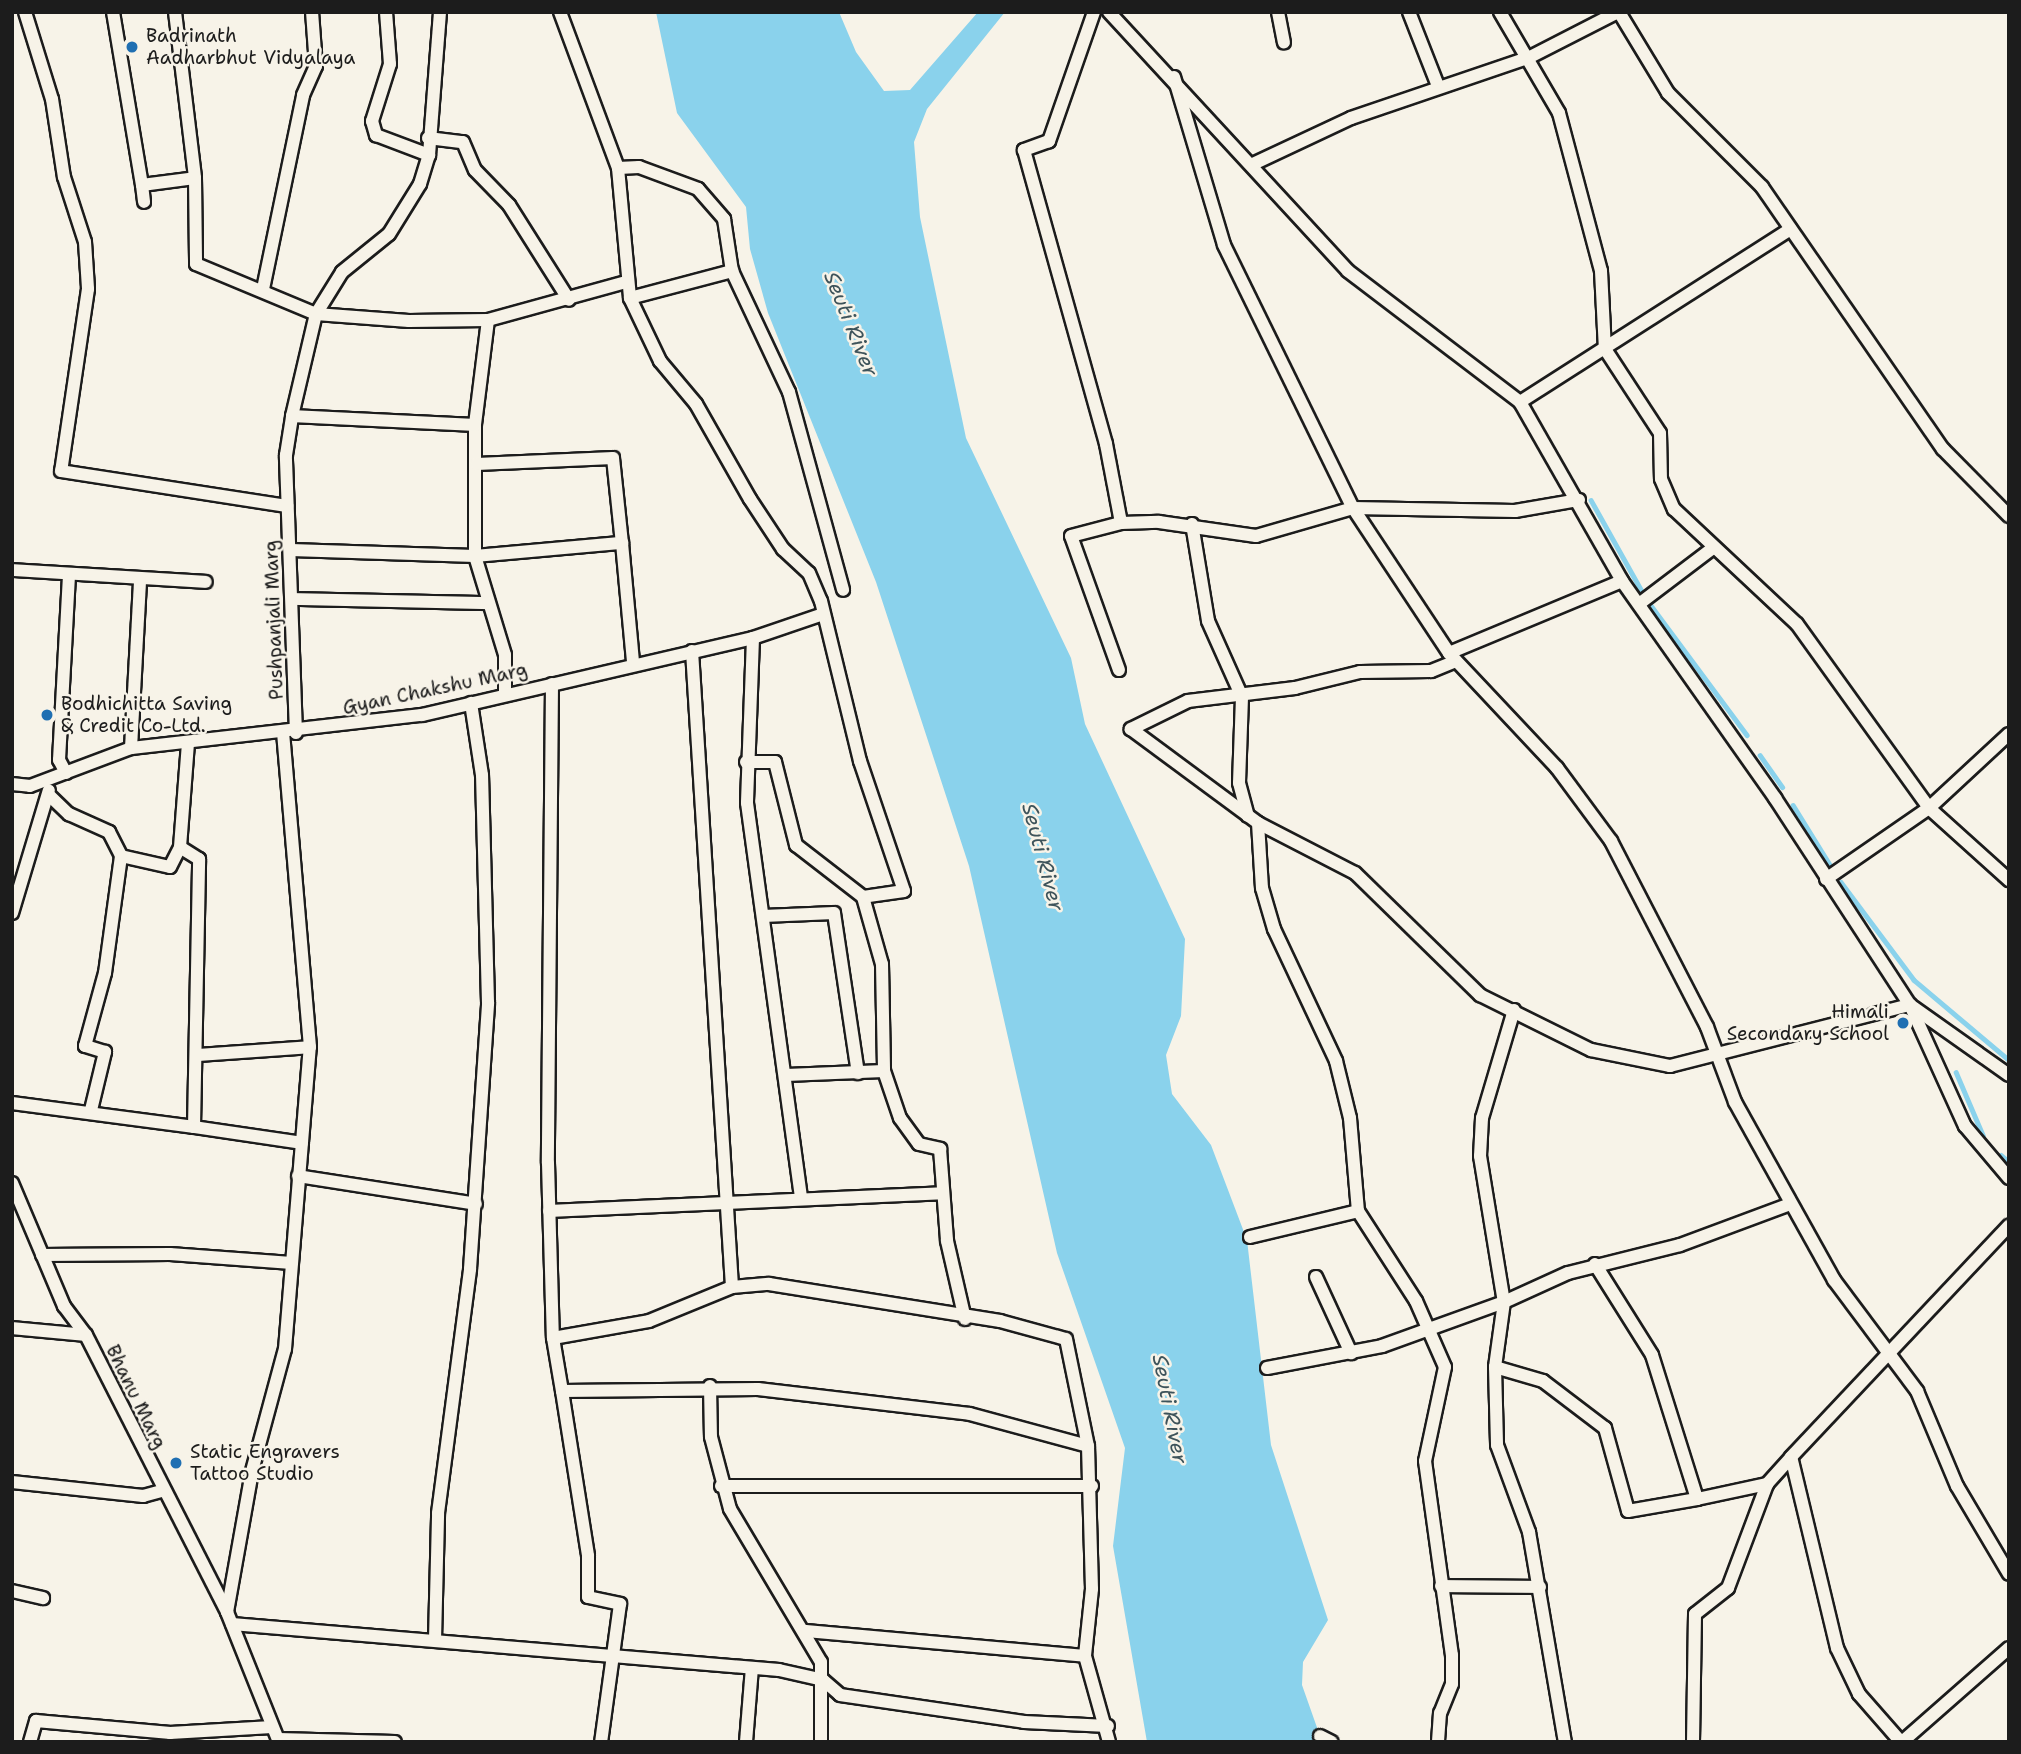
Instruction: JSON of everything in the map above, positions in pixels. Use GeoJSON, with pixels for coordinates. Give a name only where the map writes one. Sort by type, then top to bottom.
{"type":"FeatureCollection","features":[{"type":"Feature","properties":{"kind":"street"},"geometry":{"type":"LineString","coordinates":[[25,12],[52,99],[88,277],[61,471],[287,506]]}},
{"type":"Feature","properties":{"kind":"street"},"geometry":{"type":"LineString","coordinates":[[113,12],[144,202]]}},
{"type":"Feature","properties":{"kind":"street"},"geometry":{"type":"LineString","coordinates":[[175,12],[195,177],[196,264],[262,289],[316,314],[488,320],[569,300],[626,282]]}},
{"type":"Feature","properties":{"kind":"street"},"geometry":{"type":"LineString","coordinates":[[262,289],[303,95],[316,66],[312,12]]}},
{"type":"Feature","properties":{"kind":"street"},"geometry":{"type":"LineString","coordinates":[[386,12],[390,64],[372,121],[376,135],[429,155],[428,138],[440,12]]}},
{"type":"Feature","properties":{"kind":"street"},"geometry":{"type":"LineString","coordinates":[[560,12],[618,168],[626,282],[630,299],[660,361],[696,404],[750,499],[783,549],[809,573],[823,614],[860,761],[904,891],[863,897]]}},
{"type":"Feature","properties":{"kind":"street"},"geometry":{"type":"LineString","coordinates":[[1094,12],[1049,141],[1024,150],[1106,444],[1121,523]]}},
{"type":"Feature","properties":{"kind":"street"},"geometry":{"type":"LineString","coordinates":[[1109,12],[1174,77],[1348,271],[1520,402],[1579,500],[1622,581],[1910,1005],[1965,1126],[2009,1178]]}},
{"type":"Feature","properties":{"kind":"street"},"geometry":{"type":"LineString","coordinates":[[1278,12],[1284,42]]}},
{"type":"Feature","properties":{"kind":"street"},"geometry":{"type":"LineString","coordinates":[[1409,12],[1438,86]]}},
{"type":"Feature","properties":{"kind":"street"},"geometry":{"type":"LineString","coordinates":[[1500,12],[1530,57],[1559,113],[1601,271],[1605,349],[1660,433],[1661,479],[1674,509],[1822,652],[1930,808],[2009,880]]}},
{"type":"Feature","properties":{"kind":"street"},"geometry":{"type":"LineString","coordinates":[[1253,164],[1438,86],[1530,57],[1618,12],[1668,93],[1762,187],[1944,449],[2009,516]]}},
{"type":"Feature","properties":{"kind":"street"},"geometry":{"type":"LineString","coordinates":[[1174,77],[1229,256],[1353,508],[1452,657],[1557,768],[1611,841],[1707,1027],[1716,1058],[1790,1204],[1834,1280],[1917,1391],[1957,1486],[2009,1574]]}},
{"type":"Feature","properties":{"kind":"street"},"geometry":{"type":"LineString","coordinates":[[428,138],[463,142],[475,170],[509,205],[569,300]]}},
{"type":"Feature","properties":{"kind":"street","name":"Pushpanjali Marg"},"geometry":{"type":"LineString","coordinates":[[230,1618],[252,1471],[285,1349],[310,1047],[290,734],[295,599],[287,506],[292,416],[316,314],[342,272],[389,234],[421,184],[429,155]]}},
{"type":"Feature","properties":{"kind":"street"},"geometry":{"type":"LineString","coordinates":[[618,168],[639,167],[698,189],[724,219],[732,271],[789,392],[843,590]]}},
{"type":"Feature","properties":{"kind":"street"},"geometry":{"type":"LineString","coordinates":[[142,185],[195,177]]}},
{"type":"Feature","properties":{"kind":"street"},"geometry":{"type":"LineString","coordinates":[[1520,402],[1790,229]]}},
{"type":"Feature","properties":{"kind":"street"},"geometry":{"type":"LineString","coordinates":[[630,299],[732,271]]}},
{"type":"Feature","properties":{"kind":"street"},"geometry":{"type":"LineString","coordinates":[[488,320],[475,425],[475,556],[487,603],[505,654],[505,695]]}},
{"type":"Feature","properties":{"kind":"street"},"geometry":{"type":"LineString","coordinates":[[292,416],[475,425]]}},
{"type":"Feature","properties":{"kind":"street"},"geometry":{"type":"LineString","coordinates":[[477,464],[613,458],[634,662]]}},
{"type":"Feature","properties":{"kind":"street"},"geometry":{"type":"LineString","coordinates":[[1119,670],[1071,536],[1121,523],[1192,524],[1256,536],[1353,508],[1515,511],[1579,500]]}},
{"type":"Feature","properties":{"kind":"street"},"geometry":{"type":"LineString","coordinates":[[1192,524],[1208,621],[1242,697],[1239,783],[1253,820],[1262,888],[1274,929],[1336,1062],[1350,1118],[1359,1211],[1431,1329],[1445,1367],[1425,1461],[1452,1684],[1440,1713],[1438,1742]]}},
{"type":"Feature","properties":{"kind":"street"},"geometry":{"type":"LineString","coordinates":[[291,550],[475,556],[622,543]]}},
{"type":"Feature","properties":{"kind":"street"},"geometry":{"type":"LineString","coordinates":[[1639,604],[1714,547]]}},
{"type":"Feature","properties":{"kind":"street"},"geometry":{"type":"LineString","coordinates":[[12,570],[206,582]]}},
{"type":"Feature","properties":{"kind":"street"},"geometry":{"type":"LineString","coordinates":[[66,773],[59,760],[69,575]]}},
{"type":"Feature","properties":{"kind":"street"},"geometry":{"type":"LineString","coordinates":[[131,748],[140,580]]}},
{"type":"Feature","properties":{"kind":"street"},"geometry":{"type":"LineString","coordinates":[[1622,581],[1452,657],[1432,671],[1360,672],[1242,697],[1188,701],[1131,729],[1253,820],[1355,873],[1452,971],[1514,1010],[1591,1050],[1640,1064],[1716,1058],[1910,1005]]}},
{"type":"Feature","properties":{"kind":"street"},"geometry":{"type":"LineString","coordinates":[[295,599],[487,603]]}},
{"type":"Feature","properties":{"kind":"street","name":"Gyan Chakshu Marg"},"geometry":{"type":"LineString","coordinates":[[12,784],[49,779],[131,748],[290,734],[471,703],[634,662],[753,638],[823,614]]}},
{"type":"Feature","properties":{"kind":"street"},"geometry":{"type":"LineString","coordinates":[[753,638],[746,762],[763,916],[801,1197]]}},
{"type":"Feature","properties":{"kind":"street"},"geometry":{"type":"LineString","coordinates":[[692,651],[732,1287]]}},
{"type":"Feature","properties":{"kind":"street"},"geometry":{"type":"LineString","coordinates":[[552,684],[549,1211],[553,1339],[589,1556],[588,1597],[620,1604],[610,1658],[601,1742]]}},
{"type":"Feature","properties":{"kind":"street"},"geometry":{"type":"LineString","coordinates":[[435,1640],[438,1513],[476,1205],[488,1003],[482,775],[471,703]]}},
{"type":"Feature","properties":{"kind":"street"},"geometry":{"type":"LineString","coordinates":[[1826,879],[1930,808],[2009,734]]}},
{"type":"Feature","properties":{"kind":"street"},"geometry":{"type":"LineString","coordinates":[[121,856],[170,867],[180,847],[188,743]]}},
{"type":"Feature","properties":{"kind":"street"},"geometry":{"type":"LineString","coordinates":[[746,762],[775,762],[796,845],[863,897],[882,964],[884,1071],[900,1118],[919,1144],[940,1149],[942,1193],[965,1319]]}},
{"type":"Feature","properties":{"kind":"street"},"geometry":{"type":"LineString","coordinates":[[12,914],[48,795],[49,779]]}},
{"type":"Feature","properties":{"kind":"street"},"geometry":{"type":"LineString","coordinates":[[48,795],[69,814],[109,832],[121,856],[105,973],[85,1046],[105,1052],[92,1110]]}},
{"type":"Feature","properties":{"kind":"street"},"geometry":{"type":"LineString","coordinates":[[180,847],[199,859],[194,1127]]}},
{"type":"Feature","properties":{"kind":"street"},"geometry":{"type":"LineString","coordinates":[[763,916],[834,914],[858,1073]]}},
{"type":"Feature","properties":{"kind":"street"},"geometry":{"type":"LineString","coordinates":[[1910,1005],[2009,1074]]}},
{"type":"Feature","properties":{"kind":"street"},"geometry":{"type":"LineString","coordinates":[[1514,1010],[1482,1118],[1480,1156],[1504,1302],[1495,1367],[1497,1445],[1529,1532],[1566,1742]]}},
{"type":"Feature","properties":{"kind":"street"},"geometry":{"type":"LineString","coordinates":[[197,1055],[310,1047]]}},
{"type":"Feature","properties":{"kind":"street"},"geometry":{"type":"LineString","coordinates":[[786,1075],[884,1071]]}},
{"type":"Feature","properties":{"kind":"street"},"geometry":{"type":"LineString","coordinates":[[12,1102],[92,1110],[302,1143]]}},
{"type":"Feature","properties":{"kind":"street"},"geometry":{"type":"LineString","coordinates":[[298,1176],[476,1205]]}},
{"type":"Feature","properties":{"kind":"street","name":"Bhanu Marg"},"geometry":{"type":"LineString","coordinates":[[12,1183],[64,1306],[86,1335],[162,1491],[230,1618],[276,1736]]}},
{"type":"Feature","properties":{"kind":"street"},"geometry":{"type":"LineString","coordinates":[[549,1211],[801,1197],[942,1193]]}},
{"type":"Feature","properties":{"kind":"street"},"geometry":{"type":"LineString","coordinates":[[1267,1368],[1351,1353],[1431,1329],[1595,1264],[1680,1245],[1790,1204]]}},
{"type":"Feature","properties":{"kind":"street"},"geometry":{"type":"LineString","coordinates":[[1250,1237],[1359,1211]]}},
{"type":"Feature","properties":{"kind":"street"},"geometry":{"type":"LineString","coordinates":[[1693,1742],[1691,1626],[1696,1614],[1736,1574],[1768,1484],[1888,1352],[2009,1226]]}},
{"type":"Feature","properties":{"kind":"street"},"geometry":{"type":"LineString","coordinates":[[42,1255],[170,1254],[292,1263]]}},
{"type":"Feature","properties":{"kind":"street"},"geometry":{"type":"LineString","coordinates":[[1595,1264],[1652,1355],[1696,1499]]}},
{"type":"Feature","properties":{"kind":"street"},"geometry":{"type":"LineString","coordinates":[[1316,1277],[1351,1353]]}},
{"type":"Feature","properties":{"kind":"street"},"geometry":{"type":"LineString","coordinates":[[553,1339],[649,1321],[732,1287],[796,1287],[1066,1339],[1088,1446],[1092,1486],[1085,1656],[1108,1726],[1109,1742]]}},
{"type":"Feature","properties":{"kind":"street"},"geometry":{"type":"LineString","coordinates":[[12,1328],[86,1335]]}},
{"type":"Feature","properties":{"kind":"street"},"geometry":{"type":"LineString","coordinates":[[1495,1367],[1543,1381],[1605,1428],[1628,1511],[1768,1484]]}},
{"type":"Feature","properties":{"kind":"street"},"geometry":{"type":"LineString","coordinates":[[562,1391],[710,1386],[970,1414],[1088,1446]]}},
{"type":"Feature","properties":{"kind":"street"},"geometry":{"type":"LineString","coordinates":[[710,1386],[721,1486],[742,1539],[806,1631],[824,1680],[821,1742]]}},
{"type":"Feature","properties":{"kind":"street"},"geometry":{"type":"LineString","coordinates":[[1791,1457],[1837,1648],[1859,1694],[1901,1742],[2009,1648]]}},
{"type":"Feature","properties":{"kind":"street"},"geometry":{"type":"LineString","coordinates":[[12,1482],[143,1496],[162,1491]]}},
{"type":"Feature","properties":{"kind":"street"},"geometry":{"type":"LineString","coordinates":[[721,1486],[1092,1486]]}},
{"type":"Feature","properties":{"kind":"street"},"geometry":{"type":"LineString","coordinates":[[1441,1586],[1540,1587]]}},
{"type":"Feature","properties":{"kind":"street"},"geometry":{"type":"LineString","coordinates":[[12,1591],[43,1598]]}},
{"type":"Feature","properties":{"kind":"street"},"geometry":{"type":"LineString","coordinates":[[230,1618],[610,1658],[752,1668],[824,1680],[839,1695],[1108,1726]]}},
{"type":"Feature","properties":{"kind":"street"},"geometry":{"type":"LineString","coordinates":[[806,1631],[1085,1656]]}},
{"type":"Feature","properties":{"kind":"street"},"geometry":{"type":"LineString","coordinates":[[746,1742],[752,1668]]}},
{"type":"Feature","properties":{"kind":"street"},"geometry":{"type":"LineString","coordinates":[[30,1742],[36,1721],[170,1733],[395,1742]]}},
{"type":"Feature","properties":{"kind":"water","name":"Seuti River"},"geometry":{"type":"Polygon","coordinates":[[[656,12],[839,12],[856,52],[884,91],[910,90],[978,12],[1005,12],[927,109],[914,142],[920,217],[966,438],[1071,658],[1085,724],[1185,939],[1181,1016],[1166,1055],[1172,1094],[1211,1145],[1247,1240],[1271,1445],[1328,1620],[1303,1662],[1302,1685],[1320,1736],[1316,1742],[1147,1742],[1113,1546],[1125,1448],[1057,1253],[969,866],[876,582],[768,313],[750,249],[746,207],[677,113],[656,12]]]}},
{"type":"Feature","properties":{"kind":"waterway"},"geometry":{"type":"LineString","coordinates":[[1591,500],[1643,593]]}},
{"type":"Feature","properties":{"kind":"waterway"},"geometry":{"type":"LineString","coordinates":[[1650,604],[1747,735]]}},
{"type":"Feature","properties":{"kind":"waterway"},"geometry":{"type":"LineString","coordinates":[[1760,755],[1782,787]]}},
{"type":"Feature","properties":{"kind":"waterway"},"geometry":{"type":"LineString","coordinates":[[1793,805],[1832,868]]}},
{"type":"Feature","properties":{"kind":"waterway"},"geometry":{"type":"LineString","coordinates":[[1841,882],[1914,980],[2009,1060]]}},
{"type":"Feature","properties":{"kind":"waterway"},"geometry":{"type":"LineString","coordinates":[[1956,1072],[1983,1135]]}},
{"type":"Feature","properties":{"kind":"waterway"},"geometry":{"type":"LineString","coordinates":[[2001,1155],[2009,1162]]}},
{"type":"Feature","properties":{"kind":"place","name":"Badrinath Aadharbhut Vidyalaya"},"geometry":{"type":"Point","coordinates":[132,47]}},
{"type":"Feature","properties":{"kind":"place","name":"Bodhichitta Saving & Credit Co-Ltd."},"geometry":{"type":"Point","coordinates":[47,715]}},
{"type":"Feature","properties":{"kind":"place","name":"Himali Secondary School"},"geometry":{"type":"Point","coordinates":[1903,1023]}},
{"type":"Feature","properties":{"kind":"place","name":"Static Engravers Tattoo Studio"},"geometry":{"type":"Point","coordinates":[176,1463]}}]}
